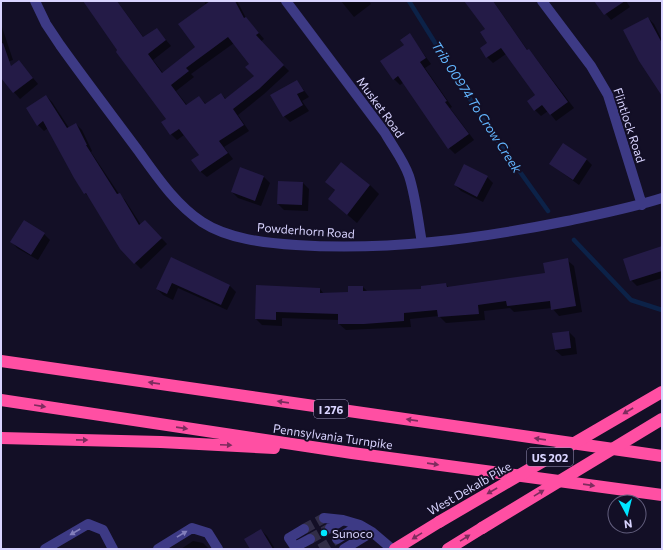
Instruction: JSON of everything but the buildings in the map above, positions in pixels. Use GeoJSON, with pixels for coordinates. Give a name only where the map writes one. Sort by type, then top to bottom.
{"type":"FeatureCollection","features":[{"type":"Feature","properties":{"kind":"highway","name":"I 276"},"geometry":{"type":"LineString","coordinates":[[1,361],[662,456]]}},
{"type":"Feature","properties":{"kind":"highway","name":"West Dekalb Pike"},"geometry":{"type":"LineString","coordinates":[[395,549],[662,392]]}},
{"type":"Feature","properties":{"kind":"highway","name":"Pennsylvania Turnpike"},"geometry":{"type":"LineString","coordinates":[[1,400],[352,453],[662,495]]}},
{"type":"Feature","properties":{"kind":"highway","name":"US 202"},"geometry":{"type":"LineString","coordinates":[[448,549],[662,419]]}},
{"type":"Feature","properties":{"kind":"highway"},"geometry":{"type":"LineString","coordinates":[[1,438],[161,442],[352,453]]}},
{"type":"Feature","properties":{"kind":"street","name":"Powderhorn Road"},"geometry":{"type":"LineString","coordinates":[[35,1],[46,24],[60,45],[167,189],[189,212],[203,223],[249,239],[282,244],[356,247],[422,243],[492,235],[642,204],[662,198]]}},
{"type":"Feature","properties":{"kind":"street","name":"Musket Road"},"geometry":{"type":"LineString","coordinates":[[286,1],[385,133],[398,153],[408,175],[414,194],[422,243]]}},
{"type":"Feature","properties":{"kind":"street","name":"Flintlock Road"},"geometry":{"type":"LineString","coordinates":[[542,1],[591,66],[608,95],[642,204]]}},
{"type":"Feature","properties":{"kind":"street"},"geometry":{"type":"LineString","coordinates":[[324,518],[343,520],[360,525],[372,532],[392,549]]}},
{"type":"Feature","properties":{"kind":"street"},"geometry":{"type":"LineString","coordinates":[[330,528],[343,520]]}},
{"type":"Feature","properties":{"kind":"street"},"geometry":{"type":"LineString","coordinates":[[45,549],[88,524],[103,530],[113,549]]}},
{"type":"Feature","properties":{"kind":"street"},"geometry":{"type":"LineString","coordinates":[[337,539],[360,525]]}},
{"type":"Feature","properties":{"kind":"street"},"geometry":{"type":"LineString","coordinates":[[158,549],[192,528],[208,533],[218,549]]}},
{"type":"Feature","properties":{"kind":"street"},"geometry":{"type":"LineString","coordinates":[[304,529],[289,538],[295,548],[310,538]]}},
{"type":"Feature","properties":{"kind":"street"},"geometry":{"type":"LineString","coordinates":[[344,549],[372,532]]}},
{"type":"Feature","properties":{"kind":"waterway","name":"Trib 00974 To Crow Creek"},"geometry":{"type":"LineString","coordinates":[[409,1],[485,123],[548,211]]}},
{"type":"Feature","properties":{"kind":"waterway","name":"Trib 00974 To Crow Creek"},"geometry":{"type":"LineString","coordinates":[[574,240],[631,300],[662,310]]}},
{"type":"Feature","properties":{"kind":"tunnel"},"geometry":{"type":"LineString","coordinates":[[304,529],[324,518]]}},
{"type":"Feature","properties":{"kind":"tunnel"},"geometry":{"type":"LineString","coordinates":[[310,539],[330,528]]}},
{"type":"Feature","properties":{"kind":"tunnel"},"geometry":{"type":"LineString","coordinates":[[320,549],[337,539]]}},
{"type":"Feature","properties":{"kind":"place","name":"Sunoco"},"geometry":{"type":"Point","coordinates":[324,533]}}]}
